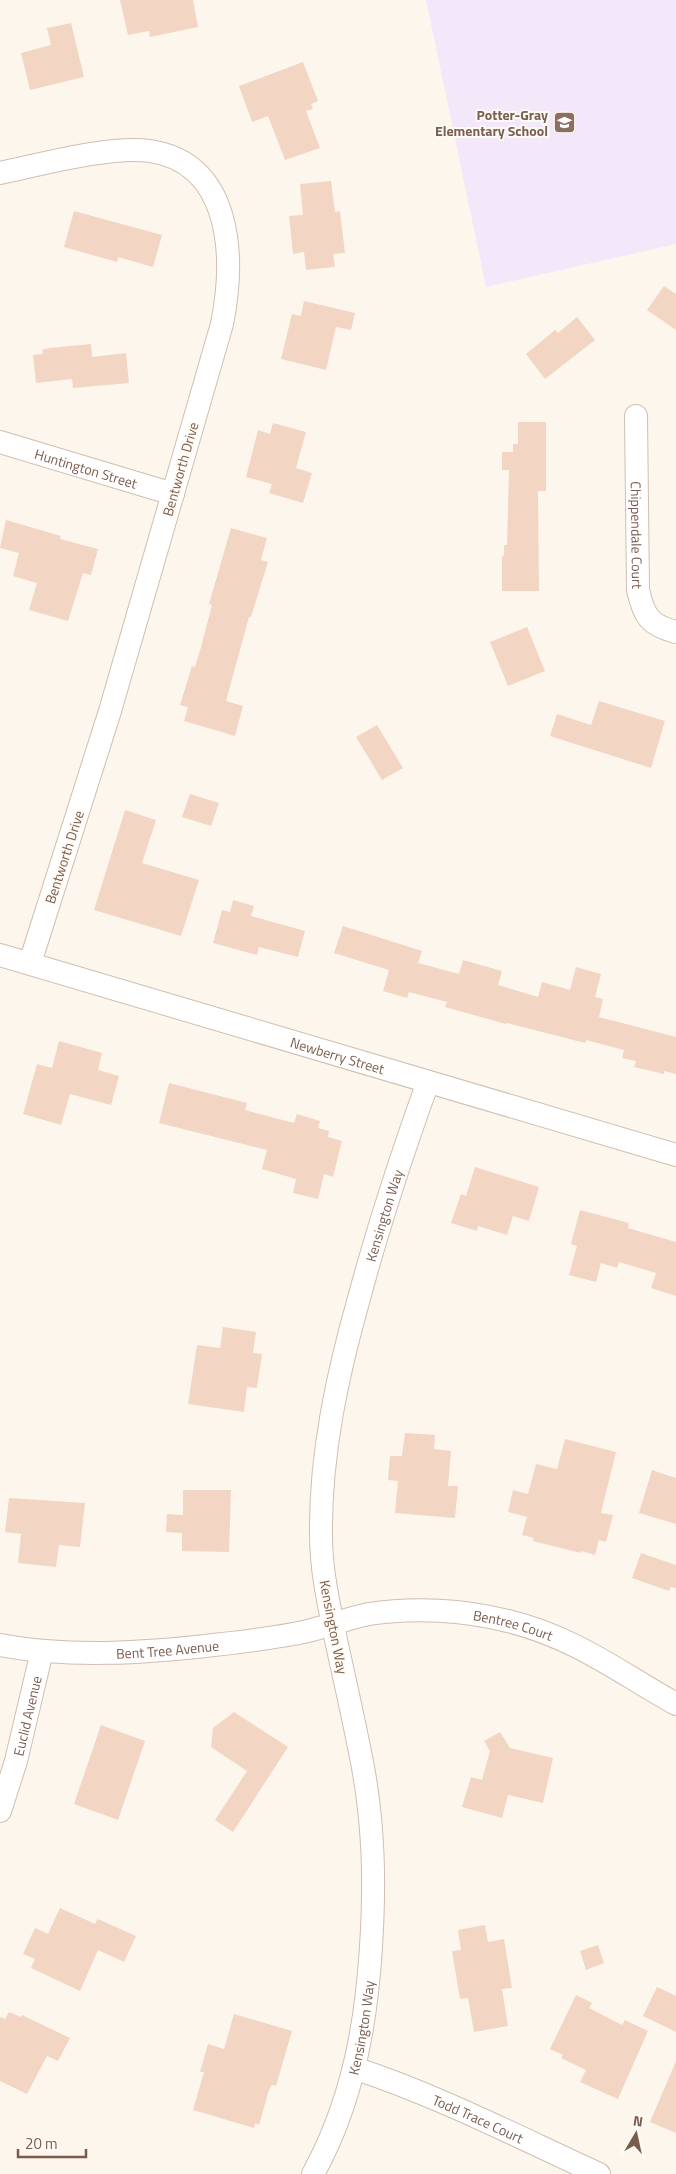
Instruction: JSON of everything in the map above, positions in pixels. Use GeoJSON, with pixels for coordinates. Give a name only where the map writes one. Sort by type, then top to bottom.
{"type":"FeatureCollection","features":[{"type":"Feature","properties":{"kind":"street","name":"Bentworth Drive"},"geometry":{"type":"LineString","coordinates":[[0,173],[121,151],[148,150],[173,155],[193,168],[209,186],[219,210],[226,237],[229,265],[228,294],[222,324],[110,711],[30,963]]}},
{"type":"Feature","properties":{"kind":"street","name":"Chippendale Court"},"geometry":{"type":"LineString","coordinates":[[636,416],[638,590],[641,605],[648,618],[660,628],[676,632]]}},
{"type":"Feature","properties":{"kind":"street","name":"Huntington Street"},"geometry":{"type":"LineString","coordinates":[[0,442],[173,494]]}},
{"type":"Feature","properties":{"kind":"street","name":"Newberry Street"},"geometry":{"type":"LineString","coordinates":[[0,955],[676,1155]]}},
{"type":"Feature","properties":{"kind":"street","name":"Kensington Way"},"geometry":{"type":"LineString","coordinates":[[313,2174],[338,2122],[361,2040],[369,1977],[375,1868],[362,1764],[324,1578],[321,1537],[323,1481],[330,1421],[342,1361],[365,1273],[403,1152],[428,1082]]}},
{"type":"Feature","properties":{"kind":"street","name":"Bentree Court"},"geometry":{"type":"LineString","coordinates":[[333,1625],[368,1614],[399,1610],[449,1612],[506,1620],[535,1628],[584,1649],[676,1704]]}},
{"type":"Feature","properties":{"kind":"street","name":"Bent Tree Avenue"},"geometry":{"type":"LineString","coordinates":[[0,1644],[42,1651],[127,1653],[183,1649],[293,1634],[333,1625]]}},
{"type":"Feature","properties":{"kind":"street","name":"Euclid Avenue"},"geometry":{"type":"LineString","coordinates":[[0,1811],[16,1760],[42,1651]]}},
{"type":"Feature","properties":{"kind":"street","name":"Todd Trace Court"},"geometry":{"type":"LineString","coordinates":[[354,2068],[427,2095],[599,2174]]}},
{"type":"Feature","properties":{"kind":"shaded area","name":"Potter-Gray Elementary School"},"geometry":{"type":"Polygon","coordinates":[[[426,0],[676,0],[676,244],[486,287],[426,0]]]}},
{"type":"Feature","properties":{"kind":"building"},"geometry":{"type":"Polygon","coordinates":[[[120,0],[193,0],[198,27],[150,37],[149,31],[128,35],[120,0]]]}},
{"type":"Feature","properties":{"kind":"building"},"geometry":{"type":"Polygon","coordinates":[[[71,23],[84,77],[30,90],[21,53],[51,45],[47,28],[71,23]]]}},
{"type":"Feature","properties":{"kind":"building"},"geometry":{"type":"Polygon","coordinates":[[[303,62],[318,101],[311,104],[313,109],[306,111],[320,148],[285,160],[268,116],[252,122],[239,86],[303,62]]]}},
{"type":"Feature","properties":{"kind":"building"},"geometry":{"type":"Polygon","coordinates":[[[331,181],[335,212],[340,211],[345,253],[333,254],[335,267],[306,270],[304,252],[293,254],[289,216],[303,215],[300,184],[331,181]]]}},
{"type":"Feature","properties":{"kind":"building"},"geometry":{"type":"Polygon","coordinates":[[[74,211],[162,235],[153,267],[118,257],[117,262],[64,247],[74,211]]]}},
{"type":"Feature","properties":{"kind":"building"},"geometry":{"type":"Polygon","coordinates":[[[664,286],[676,294],[676,330],[647,310],[664,286]]]}},
{"type":"Feature","properties":{"kind":"building"},"geometry":{"type":"Polygon","coordinates":[[[304,301],[355,313],[351,330],[336,327],[326,370],[281,359],[292,314],[301,316],[304,301]]]}},
{"type":"Feature","properties":{"kind":"building"},"geometry":{"type":"Polygon","coordinates":[[[577,317],[595,340],[545,379],[526,354],[555,330],[558,333],[577,317]]]}},
{"type":"Feature","properties":{"kind":"building"},"geometry":{"type":"Polygon","coordinates":[[[91,344],[92,357],[126,353],[129,383],[73,388],[72,379],[36,383],[33,355],[43,354],[42,350],[49,348],[91,344]]]}},
{"type":"Feature","properties":{"kind":"building"},"geometry":{"type":"Polygon","coordinates":[[[518,422],[546,422],[546,491],[538,491],[539,591],[502,591],[502,556],[504,556],[504,545],[507,545],[509,470],[502,470],[502,452],[513,452],[513,444],[518,444],[518,422]]]}},
{"type":"Feature","properties":{"kind":"building"},"geometry":{"type":"Polygon","coordinates":[[[273,423],[306,432],[296,468],[312,473],[303,503],[269,493],[272,484],[246,477],[258,430],[270,434],[273,423]]]}},
{"type":"Feature","properties":{"kind":"building"},"geometry":{"type":"Polygon","coordinates":[[[6,520],[61,536],[60,539],[98,549],[91,575],[83,573],[68,621],[29,610],[37,583],[13,576],[19,553],[0,548],[6,520]]]}},
{"type":"Feature","properties":{"kind":"building"},"geometry":{"type":"Polygon","coordinates":[[[231,528],[267,538],[261,560],[268,562],[251,617],[249,617],[226,701],[243,706],[235,736],[184,721],[188,707],[180,705],[192,666],[195,667],[201,647],[212,605],[209,604],[231,528]]]}},
{"type":"Feature","properties":{"kind":"building"},"geometry":{"type":"Polygon","coordinates":[[[527,627],[545,671],[508,686],[490,642],[527,627]]]}},
{"type":"Feature","properties":{"kind":"building"},"geometry":{"type":"Polygon","coordinates":[[[599,701],[665,721],[651,768],[550,736],[557,714],[591,725],[599,701]]]}},
{"type":"Feature","properties":{"kind":"building"},"geometry":{"type":"Polygon","coordinates":[[[377,725],[403,768],[382,780],[356,737],[377,725]]]}},
{"type":"Feature","properties":{"kind":"building"},"geometry":{"type":"Polygon","coordinates":[[[190,794],[219,803],[211,826],[182,817],[190,794]]]}},
{"type":"Feature","properties":{"kind":"building"},"geometry":{"type":"Polygon","coordinates":[[[125,810],[156,820],[142,863],[199,880],[181,936],[94,910],[125,810]]]}},
{"type":"Feature","properties":{"kind":"building"},"geometry":{"type":"Polygon","coordinates":[[[233,900],[254,906],[251,916],[305,931],[298,957],[259,947],[257,955],[213,943],[222,910],[230,912],[233,900]]]}},
{"type":"Feature","properties":{"kind":"building"},"geometry":{"type":"Polygon","coordinates":[[[343,926],[422,951],[418,963],[459,974],[463,960],[502,971],[498,985],[538,997],[542,982],[570,990],[576,967],[601,974],[595,997],[603,999],[599,1017],[676,1037],[676,1074],[664,1071],[664,1074],[634,1067],[636,1061],[622,1058],[624,1050],[586,1040],[585,1043],[506,1024],[445,1007],[447,1002],[409,992],[407,998],[383,991],[389,970],[334,953],[343,926]]]}},
{"type":"Feature","properties":{"kind":"building"},"geometry":{"type":"Polygon","coordinates":[[[59,1041],[102,1053],[98,1070],[119,1076],[111,1105],[70,1094],[61,1125],[23,1114],[37,1064],[52,1068],[59,1041]]]}},
{"type":"Feature","properties":{"kind":"building"},"geometry":{"type":"Polygon","coordinates":[[[169,1083],[247,1103],[245,1110],[294,1123],[297,1114],[320,1121],[318,1128],[329,1131],[328,1137],[342,1141],[333,1177],[324,1174],[318,1199],[293,1193],[296,1179],[262,1169],[267,1150],[159,1123],[169,1083]]]}},
{"type":"Feature","properties":{"kind":"building"},"geometry":{"type":"Polygon","coordinates":[[[475,1167],[539,1187],[529,1221],[513,1216],[507,1235],[478,1226],[477,1231],[451,1223],[461,1194],[466,1196],[475,1167]]]}},
{"type":"Feature","properties":{"kind":"building"},"geometry":{"type":"Polygon","coordinates":[[[580,1210],[629,1223],[628,1228],[676,1242],[676,1296],[651,1288],[656,1273],[619,1262],[617,1268],[601,1263],[596,1282],[569,1275],[577,1246],[571,1244],[580,1210]]]}},
{"type":"Feature","properties":{"kind":"building"},"geometry":{"type":"Polygon","coordinates":[[[223,1327],[256,1332],[253,1353],[262,1354],[257,1388],[247,1387],[244,1412],[188,1404],[197,1345],[220,1348],[223,1327]]]}},
{"type":"Feature","properties":{"kind":"building"},"geometry":{"type":"Polygon","coordinates":[[[405,1433],[435,1435],[434,1449],[451,1451],[448,1486],[458,1486],[455,1518],[395,1513],[398,1481],[388,1480],[390,1456],[402,1456],[405,1433]]]}},
{"type":"Feature","properties":{"kind":"building"},"geometry":{"type":"Polygon","coordinates":[[[565,1439],[616,1452],[601,1513],[613,1515],[606,1542],[599,1540],[595,1555],[533,1541],[534,1538],[522,1535],[527,1517],[508,1512],[513,1490],[528,1494],[536,1464],[557,1469],[565,1439]]]}},
{"type":"Feature","properties":{"kind":"building"},"geometry":{"type":"Polygon","coordinates":[[[652,1470],[676,1478],[676,1524],[639,1513],[652,1470]]]}},
{"type":"Feature","properties":{"kind":"building"},"geometry":{"type":"Polygon","coordinates":[[[183,1490],[231,1490],[229,1552],[182,1551],[182,1533],[166,1532],[167,1514],[183,1515],[183,1490]]]}},
{"type":"Feature","properties":{"kind":"building"},"geometry":{"type":"Polygon","coordinates":[[[9,1498],[85,1503],[80,1547],[59,1545],[56,1567],[18,1563],[21,1534],[5,1532],[9,1498]]]}},
{"type":"Feature","properties":{"kind":"building"},"geometry":{"type":"Polygon","coordinates":[[[641,1553],[676,1565],[676,1588],[671,1587],[669,1591],[632,1578],[641,1553]]]}},
{"type":"Feature","properties":{"kind":"building"},"geometry":{"type":"Polygon","coordinates":[[[234,1712],[288,1747],[233,1832],[215,1820],[247,1771],[211,1747],[213,1728],[234,1712]]]}},
{"type":"Feature","properties":{"kind":"building"},"geometry":{"type":"Polygon","coordinates":[[[101,1725],[145,1741],[118,1820],[74,1804],[101,1725]]]}},
{"type":"Feature","properties":{"kind":"building"},"geometry":{"type":"Polygon","coordinates":[[[500,1732],[510,1748],[553,1758],[543,1803],[508,1795],[502,1818],[462,1807],[471,1777],[482,1780],[490,1751],[484,1741],[500,1732]]]}},
{"type":"Feature","properties":{"kind":"building"},"geometry":{"type":"Polygon","coordinates":[[[60,1908],[95,1924],[98,1919],[136,1936],[124,1962],[98,1950],[80,1991],[31,1968],[35,1959],[23,1954],[35,1928],[48,1934],[60,1908]]]}},
{"type":"Feature","properties":{"kind":"building"},"geometry":{"type":"Polygon","coordinates":[[[485,1925],[488,1942],[504,1939],[512,1988],[502,1989],[508,2026],[474,2032],[468,1998],[460,1999],[452,1951],[461,1950],[458,1930],[485,1925]]]}},
{"type":"Feature","properties":{"kind":"building"},"geometry":{"type":"Polygon","coordinates":[[[598,1945],[604,1963],[586,1970],[580,1951],[598,1945]]]}},
{"type":"Feature","properties":{"kind":"building"},"geometry":{"type":"Polygon","coordinates":[[[657,1987],[676,1996],[676,2032],[643,2016],[657,1987]]]}},
{"type":"Feature","properties":{"kind":"building"},"geometry":{"type":"Polygon","coordinates":[[[576,1995],[592,2003],[589,2008],[622,2025],[625,2020],[648,2031],[618,2099],[580,2082],[586,2070],[561,2058],[563,2055],[550,2049],[576,1995]]]}},
{"type":"Feature","properties":{"kind":"building"},"geometry":{"type":"Polygon","coordinates":[[[9,2012],[21,2017],[22,2015],[70,2038],[58,2061],[47,2056],[27,2094],[0,2081],[0,2017],[5,2019],[9,2012]]]}},
{"type":"Feature","properties":{"kind":"building"},"geometry":{"type":"Polygon","coordinates":[[[234,2014],[292,2031],[276,2086],[272,2085],[269,2090],[259,2125],[255,2123],[254,2128],[193,2110],[204,2072],[200,2072],[208,2044],[224,2049],[234,2014]]]}},
{"type":"Feature","properties":{"kind":"building"},"geometry":{"type":"Polygon","coordinates":[[[676,2061],[676,2133],[650,2122],[676,2061]]]}},
{"type":"Feature","properties":{"kind":"place","name":"Potter-Gray Elementary School"},"geometry":{"type":"Point","coordinates":[564,122]}}]}
